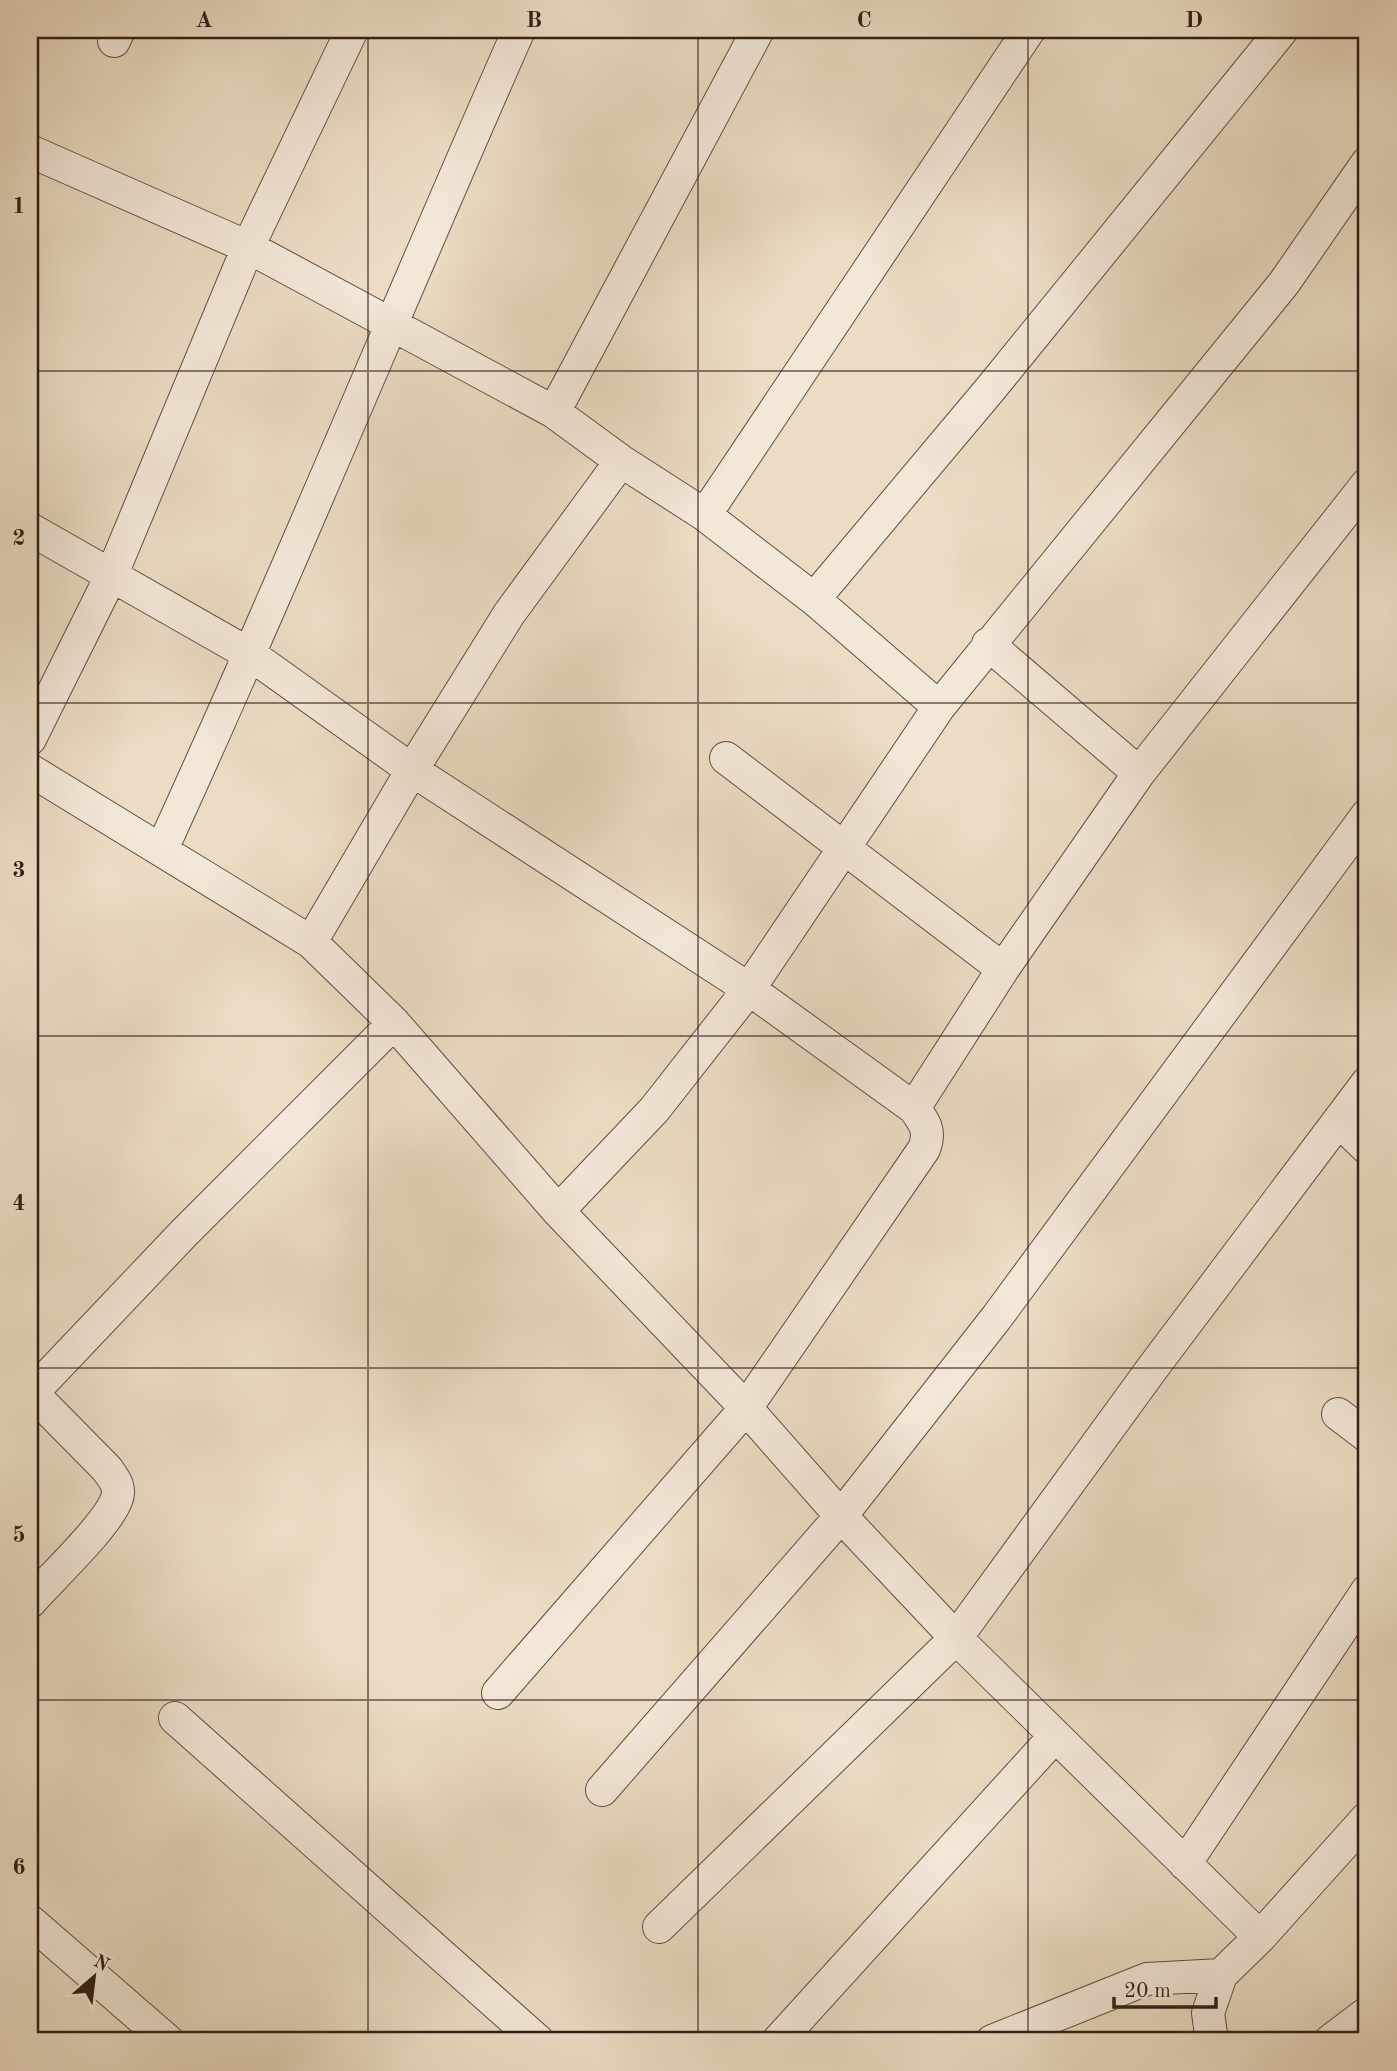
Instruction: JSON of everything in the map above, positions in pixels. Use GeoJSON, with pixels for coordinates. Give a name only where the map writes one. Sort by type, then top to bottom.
{"type":"FeatureCollection","features":[{"type":"Feature","properties":{"kind":"street"},"geometry":{"type":"LineString","coordinates":[[30,739],[112,574],[248,247],[352,30]]}},
{"type":"Feature","properties":{"kind":"street"},"geometry":{"type":"LineString","coordinates":[[162,849],[251,655],[391,321],[519,30]]}},
{"type":"Feature","properties":{"kind":"street"},"geometry":{"type":"LineString","coordinates":[[554,412],[758,30]]}},
{"type":"Feature","properties":{"kind":"street"},"geometry":{"type":"LineString","coordinates":[[705,515],[1030,30]]}},
{"type":"Feature","properties":{"kind":"street"},"geometry":{"type":"LineString","coordinates":[[814,599],[992,387],[1282,30]]}},
{"type":"Feature","properties":{"kind":"street"},"geometry":{"type":"LineString","coordinates":[[30,151],[248,247],[391,321],[554,412],[621,461],[705,515],[814,599],[939,707]]}},
{"type":"Feature","properties":{"kind":"street"},"geometry":{"type":"LineString","coordinates":[[558,1210],[654,1110],[749,989],[846,849],[939,707],[1284,284],[1367,163]]}},
{"type":"Feature","properties":{"kind":"street"},"geometry":{"type":"LineString","coordinates":[[311,942],[412,770],[509,614],[621,461]]}},
{"type":"Feature","properties":{"kind":"street"},"geometry":{"type":"LineString","coordinates":[[914,1108],[1003,969],[1139,772],[1367,484]]}},
{"type":"Feature","properties":{"kind":"street"},"geometry":{"type":"LineString","coordinates":[[30,529],[251,655],[412,770],[749,989],[914,1108],[925,1122],[929,1136],[924,1149],[746,1408],[498,1693]]}},
{"type":"Feature","properties":{"kind":"street"},"geometry":{"type":"LineString","coordinates":[[988,644],[1139,772]]}},
{"type":"Feature","properties":{"kind":"street"},"geometry":{"type":"LineString","coordinates":[[726,758],[1003,969]]}},
{"type":"Feature","properties":{"kind":"street"},"geometry":{"type":"LineString","coordinates":[[30,770],[311,942],[394,1023],[558,1210],[746,1408],[841,1516],[956,1638],[1260,1937]]}},
{"type":"Feature","properties":{"kind":"street"},"geometry":{"type":"LineString","coordinates":[[602,1790],[841,1516],[997,1317],[1367,816]]}},
{"type":"Feature","properties":{"kind":"street"},"geometry":{"type":"LineString","coordinates":[[30,1602],[106,1517],[118,1497],[117,1482],[107,1469],[31,1392],[135,1287],[184,1233],[394,1023]]}},
{"type":"Feature","properties":{"kind":"street"},"geometry":{"type":"LineString","coordinates":[[659,1927],[956,1638],[1154,1366],[1367,1083]]}},
{"type":"Feature","properties":{"kind":"street"},"geometry":{"type":"LineString","coordinates":[[1340,1122],[1367,1148]]}},
{"type":"Feature","properties":{"kind":"street"},"geometry":{"type":"LineString","coordinates":[[1338,1414],[1367,1436]]}},
{"type":"Feature","properties":{"kind":"street"},"geometry":{"type":"LineString","coordinates":[[1185,1864],[1367,1591]]}},
{"type":"Feature","properties":{"kind":"street"},"geometry":{"type":"LineString","coordinates":[[175,1717],[538,2041]]}},
{"type":"Feature","properties":{"kind":"street"},"geometry":{"type":"LineString","coordinates":[[778,2041],[1055,1736]]}},
{"type":"Feature","properties":{"kind":"street"},"geometry":{"type":"LineString","coordinates":[[1212,2041],[1208,2013],[1221,1975],[1260,1937],[1367,1818]]}},
{"type":"Feature","properties":{"kind":"street"},"geometry":{"type":"LineString","coordinates":[[30,1921],[168,2041]]}},
{"type":"Feature","properties":{"kind":"street"},"geometry":{"type":"LineString","coordinates":[[992,2041],[1147,1979],[1221,1975]]}},
{"type":"Feature","properties":{"kind":"street"},"geometry":{"type":"LineString","coordinates":[[1330,2041],[1367,2013]]}}]}
